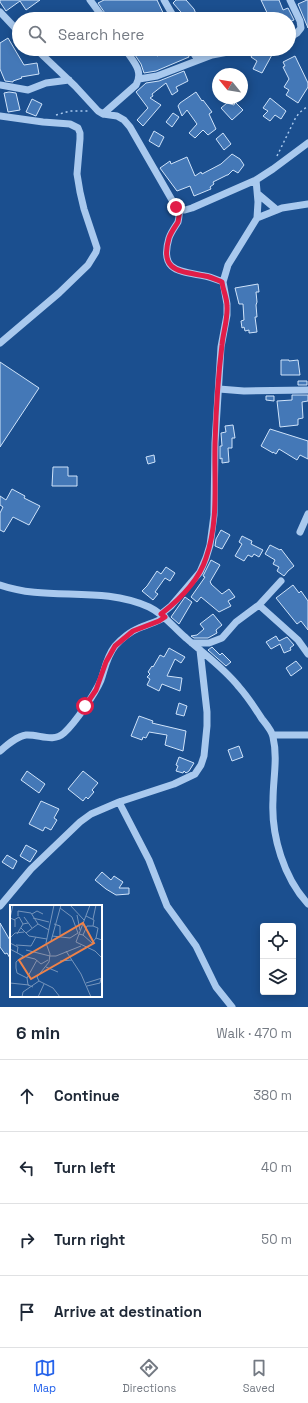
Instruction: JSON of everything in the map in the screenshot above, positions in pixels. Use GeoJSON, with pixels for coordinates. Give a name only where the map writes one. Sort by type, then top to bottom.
{"type":"FeatureCollection","features":[{"type":"Feature","properties":{"kind":"street"},"geometry":{"type":"LineString","coordinates":[[90,0],[99,12]]}},
{"type":"Feature","properties":{"kind":"street"},"geometry":{"type":"LineString","coordinates":[[164,0],[171,12]]}},
{"type":"Feature","properties":{"kind":"street"},"geometry":{"type":"LineString","coordinates":[[290,0],[296,12]]}},
{"type":"Feature","properties":{"kind":"street"},"geometry":{"type":"LineString","coordinates":[[0,12],[12,25]]}},
{"type":"Feature","properties":{"kind":"street"},"geometry":{"type":"LineString","coordinates":[[296,13],[300,21],[301,28],[296,34]]}},
{"type":"Feature","properties":{"kind":"street"},"geometry":{"type":"LineString","coordinates":[[43,56],[100,112],[117,116],[124,120],[130,127],[162,185],[176,207],[180,210],[192,208],[256,180],[308,143]]}},
{"type":"Feature","properties":{"kind":"street"},"geometry":{"type":"LineString","coordinates":[[100,112],[136,86],[139,79],[139,74],[130,56]]}},
{"type":"Feature","properties":{"kind":"street"},"geometry":{"type":"LineString","coordinates":[[195,56],[198,60]]}},
{"type":"Feature","properties":{"kind":"street"},"geometry":{"type":"LineString","coordinates":[[139,79],[157,76],[209,56]]}},
{"type":"Feature","properties":{"kind":"street"},"geometry":{"type":"LineString","coordinates":[[0,85],[28,90],[46,83],[69,80]]}},
{"type":"Feature","properties":{"kind":"street"},"geometry":{"type":"LineString","coordinates":[[0,116],[70,124],[78,128],[80,133],[77,174],[84,209],[97,248],[88,265],[0,343]]}},
{"type":"Feature","properties":{"kind":"street"},"geometry":{"type":"LineString","coordinates":[[0,751],[14,740],[24,735],[55,738],[63,734],[77,718],[96,690],[106,662],[115,646],[133,631],[159,621],[200,572],[206,558],[214,515],[215,443],[222,339],[227,315],[227,304],[222,282],[228,265],[257,218],[258,194],[256,180]]}},
{"type":"Feature","properties":{"kind":"street"},"geometry":{"type":"LineString","coordinates":[[258,194],[277,210]]}},
{"type":"Feature","properties":{"kind":"street"},"geometry":{"type":"LineString","coordinates":[[257,218],[277,210],[308,204]]}},
{"type":"Feature","properties":{"kind":"street"},"geometry":{"type":"LineString","coordinates":[[180,210],[179,218],[171,233],[168,243],[167,251],[170,264],[176,270],[206,276],[222,282]]}},
{"type":"Feature","properties":{"kind":"street"},"geometry":{"type":"LineString","coordinates":[[219,389],[244,391],[308,390]]}},
{"type":"Feature","properties":{"kind":"street"},"geometry":{"type":"LineString","coordinates":[[300,532],[308,514]]}},
{"type":"Feature","properties":{"kind":"street"},"geometry":{"type":"LineString","coordinates":[[192,643],[208,643],[222,638],[236,622],[259,605],[281,581]]}},
{"type":"Feature","properties":{"kind":"street"},"geometry":{"type":"LineString","coordinates":[[0,585],[13,589],[47,593],[111,596],[124,598],[142,604],[163,616],[239,687],[273,735],[276,762],[273,801],[275,830],[288,876],[299,895],[308,904]]}},
{"type":"Feature","properties":{"kind":"street"},"geometry":{"type":"LineString","coordinates":[[259,605],[298,640],[308,654]]}},
{"type":"Feature","properties":{"kind":"street"},"geometry":{"type":"LineString","coordinates":[[1,904],[31,869],[80,822],[91,814],[120,802],[174,784],[195,774],[201,765],[204,756],[207,712],[200,650]]}},
{"type":"Feature","properties":{"kind":"street"},"geometry":{"type":"LineString","coordinates":[[273,735],[308,735]]}},
{"type":"Feature","properties":{"kind":"street"},"geometry":{"type":"LineString","coordinates":[[120,802],[149,860],[167,906],[196,946],[216,987],[232,1007]]}},
{"type":"Feature","properties":{"kind":"path"},"geometry":{"type":"LineString","coordinates":[[273,169],[276,158],[289,129],[299,113],[308,106]]}},
{"type":"Feature","properties":{"kind":"path"},"geometry":{"type":"LineString","coordinates":[[44,122],[63,112],[100,112]]}},
{"type":"Feature","properties":{"kind":"building"},"geometry":{"type":"Polygon","coordinates":[[[0,0],[40,0],[26,10],[20,1],[6,11],[0,0]]]}},
{"type":"Feature","properties":{"kind":"building"},"geometry":{"type":"Polygon","coordinates":[[[104,0],[157,0],[163,12],[104,12],[98,3],[104,0]]]}},
{"type":"Feature","properties":{"kind":"building"},"geometry":{"type":"Polygon","coordinates":[[[176,0],[186,0],[195,12],[181,12],[173,3],[176,0]]]}},
{"type":"Feature","properties":{"kind":"building"},"geometry":{"type":"Polygon","coordinates":[[[261,0],[279,0],[283,10],[288,8],[290,12],[267,12],[261,0]]]}},
{"type":"Feature","properties":{"kind":"building"},"geometry":{"type":"Polygon","coordinates":[[[308,0],[308,28],[298,4],[308,0]]]}},
{"type":"Feature","properties":{"kind":"building"},"geometry":{"type":"Polygon","coordinates":[[[8,38],[12,45],[12,56],[19,56],[24,65],[37,63],[39,74],[21,77],[22,78],[13,82],[5,81],[0,69],[0,43],[8,38]]]}},
{"type":"Feature","properties":{"kind":"building"},"geometry":{"type":"Polygon","coordinates":[[[136,56],[189,57],[156,71],[144,73],[141,64],[136,56]]]}},
{"type":"Feature","properties":{"kind":"building"},"geometry":{"type":"Polygon","coordinates":[[[271,56],[262,73],[253,69],[257,61],[251,57],[271,56]]]}},
{"type":"Feature","properties":{"kind":"building"},"geometry":{"type":"Polygon","coordinates":[[[295,56],[308,83],[308,87],[298,103],[286,95],[289,90],[284,87],[289,79],[283,67],[285,66],[283,62],[295,56]]]}},
{"type":"Feature","properties":{"kind":"building"},"geometry":{"type":"Polygon","coordinates":[[[184,71],[188,81],[176,87],[178,91],[172,95],[166,83],[152,94],[153,96],[150,98],[161,105],[143,126],[137,120],[148,108],[136,92],[146,83],[159,81],[184,71]]]}},
{"type":"Feature","properties":{"kind":"building"},"geometry":{"type":"Polygon","coordinates":[[[196,92],[212,112],[209,114],[216,129],[208,135],[203,130],[195,138],[189,133],[197,124],[187,110],[182,116],[178,106],[196,92]]]}},
{"type":"Feature","properties":{"kind":"building"},"geometry":{"type":"Polygon","coordinates":[[[4,93],[16,93],[20,110],[8,112],[4,93]]]}},
{"type":"Feature","properties":{"kind":"building"},"geometry":{"type":"Polygon","coordinates":[[[270,98],[286,111],[281,119],[275,115],[270,121],[263,116],[268,111],[263,108],[270,98]]]}},
{"type":"Feature","properties":{"kind":"building"},"geometry":{"type":"Polygon","coordinates":[[[32,99],[42,104],[36,116],[26,112],[32,99]]]}},
{"type":"Feature","properties":{"kind":"building"},"geometry":{"type":"Polygon","coordinates":[[[226,104],[237,104],[243,110],[232,120],[221,108],[226,104]]]}},
{"type":"Feature","properties":{"kind":"building"},"geometry":{"type":"Polygon","coordinates":[[[173,113],[179,117],[172,127],[166,122],[173,113]]]}},
{"type":"Feature","properties":{"kind":"building"},"geometry":{"type":"Polygon","coordinates":[[[154,131],[164,137],[159,147],[149,141],[154,131]]]}},
{"type":"Feature","properties":{"kind":"building"},"geometry":{"type":"Polygon","coordinates":[[[223,133],[231,144],[224,150],[216,139],[223,133]]]}},
{"type":"Feature","properties":{"kind":"building"},"geometry":{"type":"Polygon","coordinates":[[[232,154],[240,159],[244,165],[238,173],[233,170],[228,175],[213,182],[214,184],[210,187],[211,189],[194,196],[190,186],[177,191],[160,168],[170,161],[171,164],[187,157],[195,176],[221,164],[232,154]]]}},
{"type":"Feature","properties":{"kind":"building"},"geometry":{"type":"Polygon","coordinates":[[[258,284],[259,292],[256,292],[257,317],[255,317],[257,332],[249,333],[249,330],[245,331],[244,327],[242,328],[241,321],[244,320],[243,304],[239,304],[235,288],[258,284]]]}},
{"type":"Feature","properties":{"kind":"building"},"geometry":{"type":"Polygon","coordinates":[[[281,360],[298,360],[300,375],[281,375],[281,360]]]}},
{"type":"Feature","properties":{"kind":"building"},"geometry":{"type":"Polygon","coordinates":[[[0,362],[39,388],[0,447],[0,362]]]}},
{"type":"Feature","properties":{"kind":"building"},"geometry":{"type":"Polygon","coordinates":[[[298,381],[307,381],[307,385],[298,385],[298,381]]]}},
{"type":"Feature","properties":{"kind":"building"},"geometry":{"type":"Polygon","coordinates":[[[292,395],[308,395],[308,401],[302,402],[303,418],[298,419],[298,425],[280,427],[277,401],[292,400],[292,395]]]}},
{"type":"Feature","properties":{"kind":"building"},"geometry":{"type":"Polygon","coordinates":[[[266,396],[274,396],[274,401],[266,400],[266,396]]]}},
{"type":"Feature","properties":{"kind":"building"},"geometry":{"type":"Polygon","coordinates":[[[233,425],[235,438],[232,438],[232,448],[228,448],[229,462],[222,463],[222,458],[220,459],[220,446],[222,446],[221,433],[226,432],[225,426],[233,425]]]}},
{"type":"Feature","properties":{"kind":"building"},"geometry":{"type":"Polygon","coordinates":[[[270,429],[308,441],[308,459],[300,455],[297,460],[279,449],[276,454],[261,446],[270,429]]]}},
{"type":"Feature","properties":{"kind":"building"},"geometry":{"type":"Polygon","coordinates":[[[154,455],[155,462],[148,464],[146,457],[154,455]]]}},
{"type":"Feature","properties":{"kind":"building"},"geometry":{"type":"Polygon","coordinates":[[[53,467],[68,467],[68,476],[77,476],[77,486],[52,486],[53,467]]]}},
{"type":"Feature","properties":{"kind":"building"},"geometry":{"type":"Polygon","coordinates":[[[12,489],[25,496],[24,498],[40,506],[29,525],[13,517],[4,532],[0,530],[0,513],[3,507],[0,505],[0,496],[6,500],[12,489]]]}},
{"type":"Feature","properties":{"kind":"building"},"geometry":{"type":"Polygon","coordinates":[[[221,530],[230,535],[222,549],[215,546],[216,539],[221,530]]]}},
{"type":"Feature","properties":{"kind":"building"},"geometry":{"type":"Polygon","coordinates":[[[242,536],[252,541],[251,544],[263,550],[259,557],[254,554],[252,557],[248,555],[244,561],[235,556],[242,544],[239,542],[242,536]]]}},
{"type":"Feature","properties":{"kind":"building"},"geometry":{"type":"Polygon","coordinates":[[[270,545],[280,550],[281,549],[294,566],[284,576],[277,571],[279,567],[273,564],[275,560],[265,554],[270,545]]]}},
{"type":"Feature","properties":{"kind":"building"},"geometry":{"type":"Polygon","coordinates":[[[211,560],[220,565],[210,582],[211,584],[222,594],[229,589],[235,597],[228,601],[231,606],[219,612],[201,597],[197,602],[191,597],[205,577],[203,576],[211,560]]]}},
{"type":"Feature","properties":{"kind":"building"},"geometry":{"type":"Polygon","coordinates":[[[166,567],[175,573],[170,581],[165,578],[155,592],[158,594],[153,600],[142,591],[157,571],[161,574],[166,567]]]}},
{"type":"Feature","properties":{"kind":"building"},"geometry":{"type":"Polygon","coordinates":[[[293,585],[299,593],[301,591],[308,601],[308,630],[301,621],[297,624],[276,598],[293,585]]]}},
{"type":"Feature","properties":{"kind":"building"},"geometry":{"type":"Polygon","coordinates":[[[185,597],[192,602],[179,624],[171,617],[185,597]]]}},
{"type":"Feature","properties":{"kind":"building"},"geometry":{"type":"Polygon","coordinates":[[[213,614],[222,625],[216,630],[217,633],[208,638],[194,638],[191,636],[197,635],[204,629],[200,624],[213,614]]]}},
{"type":"Feature","properties":{"kind":"building"},"geometry":{"type":"Polygon","coordinates":[[[276,636],[279,641],[287,637],[294,645],[290,648],[291,650],[284,653],[280,644],[271,649],[266,642],[276,636]]]}},
{"type":"Feature","properties":{"kind":"building"},"geometry":{"type":"Polygon","coordinates":[[[212,647],[220,655],[222,653],[231,662],[226,666],[208,650],[212,647]]]}},
{"type":"Feature","properties":{"kind":"building"},"geometry":{"type":"Polygon","coordinates":[[[169,648],[185,657],[181,663],[175,659],[167,676],[182,678],[180,691],[162,684],[159,691],[147,685],[150,679],[147,677],[150,674],[148,672],[152,666],[153,667],[160,655],[164,657],[169,648]]]}},
{"type":"Feature","properties":{"kind":"building"},"geometry":{"type":"Polygon","coordinates":[[[296,661],[302,668],[291,676],[286,668],[296,661]]]}},
{"type":"Feature","properties":{"kind":"building"},"geometry":{"type":"Polygon","coordinates":[[[179,703],[187,706],[184,716],[176,714],[179,703]]]}},
{"type":"Feature","properties":{"kind":"building"},"geometry":{"type":"Polygon","coordinates":[[[139,716],[153,721],[152,723],[186,731],[183,751],[165,745],[167,735],[149,732],[146,738],[143,737],[142,740],[131,736],[139,716]]]}},
{"type":"Feature","properties":{"kind":"building"},"geometry":{"type":"Polygon","coordinates":[[[239,746],[243,757],[232,761],[228,750],[239,746]]]}},
{"type":"Feature","properties":{"kind":"building"},"geometry":{"type":"Polygon","coordinates":[[[179,757],[194,763],[186,773],[184,771],[183,773],[176,771],[178,766],[176,765],[179,757]]]}},
{"type":"Feature","properties":{"kind":"building"},"geometry":{"type":"Polygon","coordinates":[[[27,771],[45,784],[39,793],[21,780],[27,771]]]}},
{"type":"Feature","properties":{"kind":"building"},"geometry":{"type":"Polygon","coordinates":[[[83,771],[98,783],[92,790],[94,792],[88,799],[86,797],[83,801],[68,789],[83,771]]]}},
{"type":"Feature","properties":{"kind":"building"},"geometry":{"type":"Polygon","coordinates":[[[41,801],[59,809],[54,818],[57,820],[51,830],[45,827],[43,831],[29,824],[41,801]]]}},
{"type":"Feature","properties":{"kind":"building"},"geometry":{"type":"Polygon","coordinates":[[[26,845],[37,851],[30,862],[20,856],[26,845]]]}},
{"type":"Feature","properties":{"kind":"building"},"geometry":{"type":"Polygon","coordinates":[[[7,855],[17,861],[13,869],[2,862],[7,855]]]}},
{"type":"Feature","properties":{"kind":"building"},"geometry":{"type":"Polygon","coordinates":[[[102,872],[111,880],[114,876],[123,882],[119,888],[129,888],[129,894],[116,895],[106,889],[95,880],[102,872]]]}},
{"type":"Feature","properties":{"kind":"building"},"geometry":{"type":"Polygon","coordinates":[[[0,923],[10,940],[10,958],[7,953],[5,954],[0,947],[0,923]]]}},
{"type":"Feature","properties":{"kind":"route"},"geometry":{"type":"LineString","coordinates":[[85,706],[96,690],[106,662],[115,646],[133,631],[159,621],[165,617],[161,614],[171,606],[200,572],[210,545],[214,515],[215,443],[221,346],[227,315],[227,304],[222,282],[206,276],[184,273],[176,270],[170,264],[167,251],[169,237],[179,218],[180,210],[176,207]]}}]}
